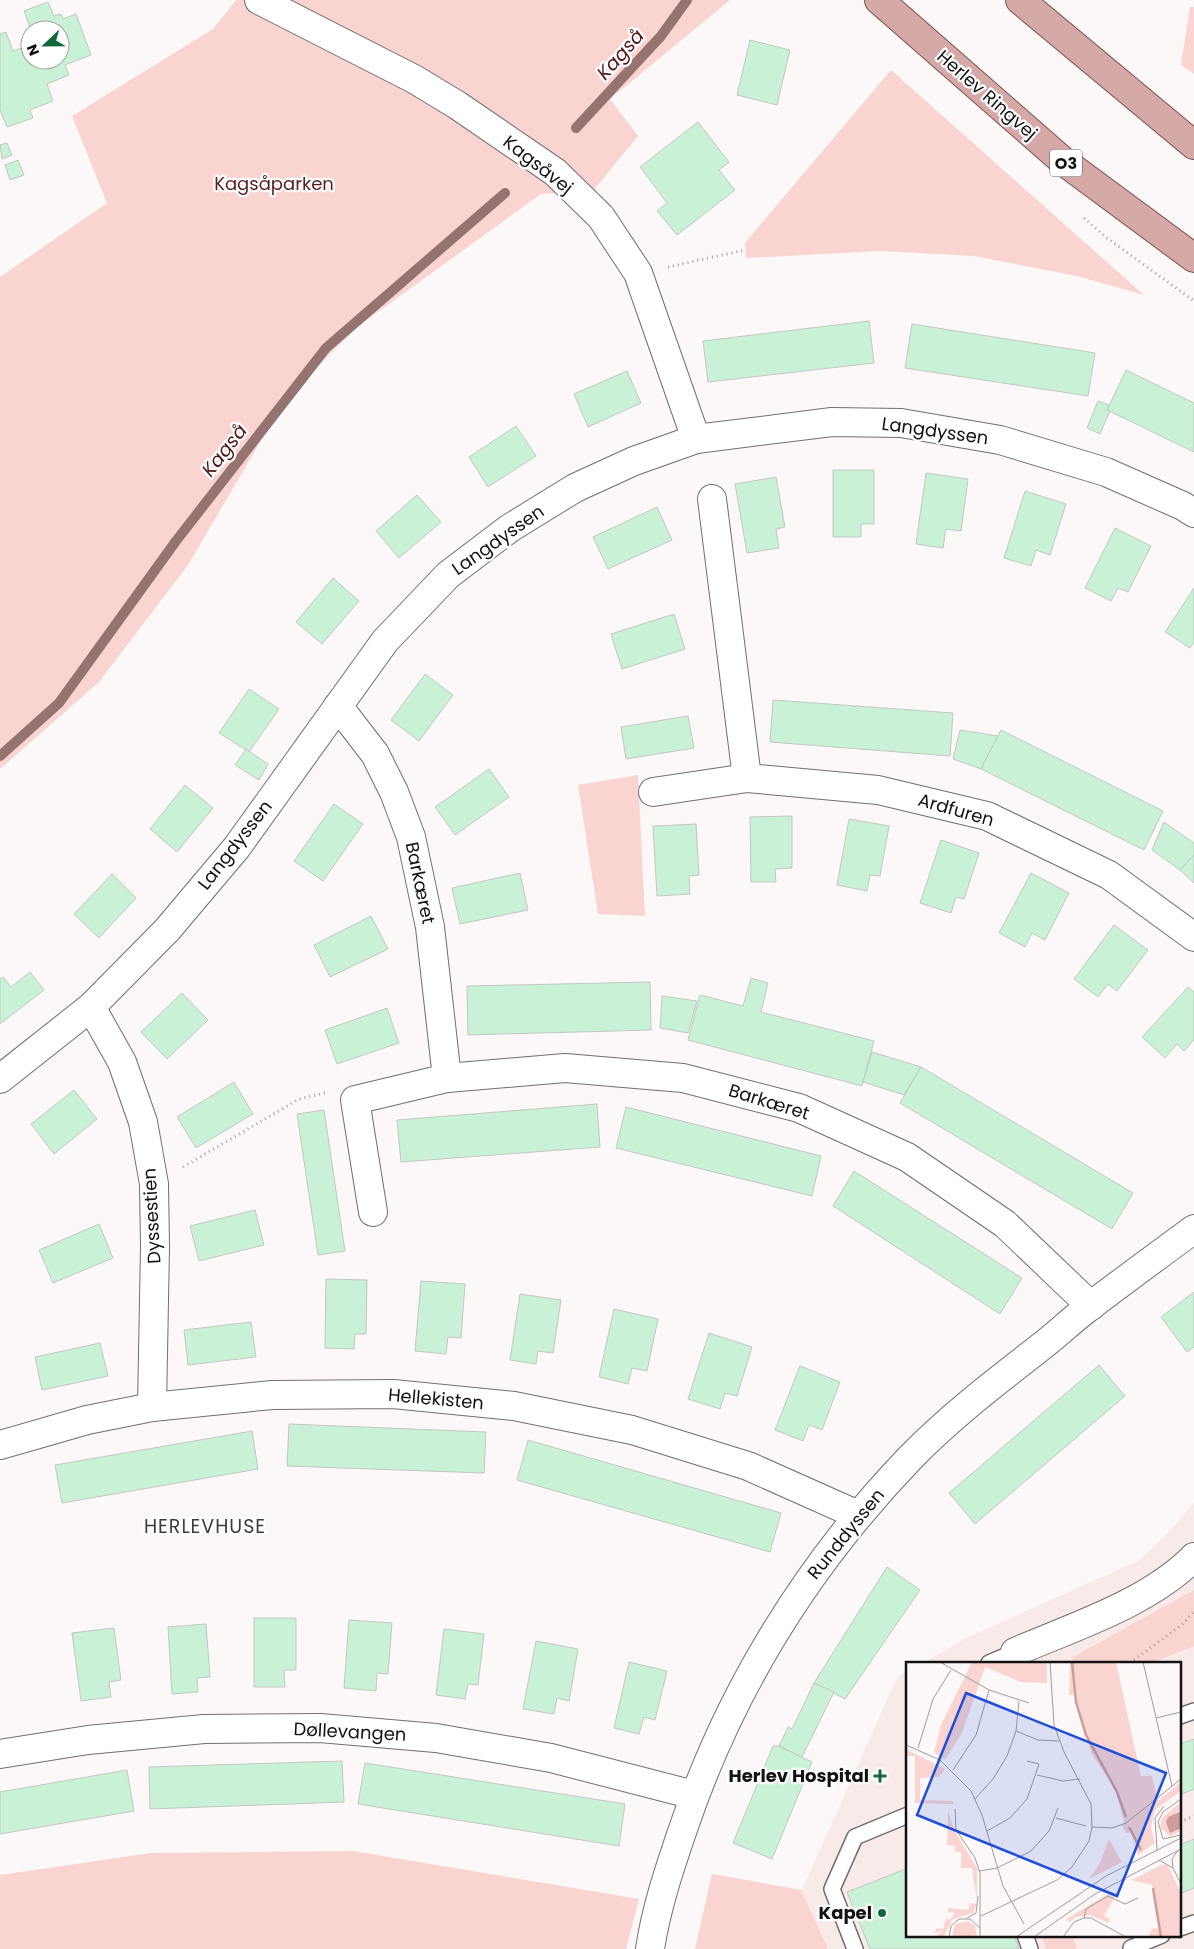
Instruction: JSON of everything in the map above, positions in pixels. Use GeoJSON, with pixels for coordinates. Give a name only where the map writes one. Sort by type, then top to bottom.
{"type":"FeatureCollection","features":[{"type":"Feature","properties":{"kind":"main road","name":"Herlev Ringvej"},"geometry":{"type":"LineString","coordinates":[[879,0],[1063,161],[1194,258]]}},
{"type":"Feature","properties":{"kind":"main road"},"geometry":{"type":"LineString","coordinates":[[1020,0],[1194,145]]}},
{"type":"Feature","properties":{"kind":"street","name":"Kagsåvej"},"geometry":{"type":"LineString","coordinates":[[259,0],[414,79],[457,106],[554,172],[601,217],[638,273],[696,439]]}},
{"type":"Feature","properties":{"kind":"street","name":"Langdyssen"},"geometry":{"type":"LineString","coordinates":[[0,1079],[91,1006],[167,930],[237,847],[386,641],[448,575],[510,528],[575,488],[634,461],[696,439],[832,422],[900,423],[1000,440],[1106,472],[1183,506],[1194,513]]}},
{"type":"Feature","properties":{"kind":"street"},"geometry":{"type":"LineString","coordinates":[[712,499],[747,778]]}},
{"type":"Feature","properties":{"kind":"street","name":"Barkæret"},"geometry":{"type":"LineString","coordinates":[[338,706],[375,754],[394,792],[411,837],[430,927],[447,1078]]}},
{"type":"Feature","properties":{"kind":"street","name":"Ardfuren"},"geometry":{"type":"LineString","coordinates":[[653,792],[747,778],[878,790],[986,816],[1109,875],[1194,937]]}},
{"type":"Feature","properties":{"kind":"street","name":"Dyssestien"},"geometry":{"type":"LineString","coordinates":[[91,1006],[122,1062],[143,1122],[154,1184],[155,1247],[152,1407]]}},
{"type":"Feature","properties":{"kind":"street","name":"Barkæret"},"geometry":{"type":"LineString","coordinates":[[355,1100],[447,1078],[565,1068],[683,1078],[798,1108],[907,1157],[1005,1224],[1091,1306]]}},
{"type":"Feature","properties":{"kind":"street"},"geometry":{"type":"LineString","coordinates":[[355,1100],[373,1212]]}},
{"type":"Feature","properties":{"kind":"street","name":"Runddyssen"},"geometry":{"type":"LineString","coordinates":[[650,1949],[670,1866],[694,1795],[726,1719],[765,1648],[809,1579],[858,1515],[912,1456],[969,1402],[1091,1306],[1194,1229]]}},
{"type":"Feature","properties":{"kind":"street","name":"Hellekisten"},"geometry":{"type":"LineString","coordinates":[[0,1444],[87,1420],[152,1407],[272,1395],[384,1394],[514,1406],[632,1430],[739,1463],[858,1515]]}},
{"type":"Feature","properties":{"kind":"street"},"geometry":{"type":"LineString","coordinates":[[1017,1657],[1136,1599],[1186,1566],[1194,1557]]}},
{"type":"Feature","properties":{"kind":"street","name":"Døllevangen"},"geometry":{"type":"LineString","coordinates":[[0,1754],[88,1740],[204,1729],[320,1728],[436,1738],[551,1758],[694,1795]]}},
{"type":"Feature","properties":{"kind":"lane"},"geometry":{"type":"LineString","coordinates":[[994,1662],[1017,1657]]}},
{"type":"Feature","properties":{"kind":"lane"},"geometry":{"type":"LineString","coordinates":[[1182,1715],[1194,1711]]}},
{"type":"Feature","properties":{"kind":"lane"},"geometry":{"type":"LineString","coordinates":[[855,1949],[832,1888],[855,1837],[906,1816]]}},
{"type":"Feature","properties":{"kind":"lane"},"geometry":{"type":"LineString","coordinates":[[1182,1927],[1194,1923]]}},
{"type":"Feature","properties":{"kind":"lane"},"geometry":{"type":"LineString","coordinates":[[1025,1936],[1030,1949]]}},
{"type":"Feature","properties":{"kind":"lane"},"geometry":{"type":"LineString","coordinates":[[1129,1944],[1158,1936]]}},
{"type":"Feature","properties":{"kind":"path"},"geometry":{"type":"LineString","coordinates":[[638,273],[745,250]]}},
{"type":"Feature","properties":{"kind":"path"},"geometry":{"type":"LineString","coordinates":[[154,1184],[299,1099],[335,1091],[355,1100]]}},
{"type":"Feature","properties":{"kind":"path"},"geometry":{"type":"LineString","coordinates":[[1131,1662],[1184,1623],[1194,1611]]}},
{"type":"Feature","properties":{"kind":"path"},"geometry":{"type":"LineString","coordinates":[[1182,1821],[1194,1816]]}},
{"type":"Feature","properties":{"kind":"shaded area","name":"Herlev Hospital"},"geometry":{"type":"Polygon","coordinates":[[[1194,1503],[1194,1949],[695,1949],[712,1874],[802,1890],[897,1677],[906,1672],[906,1936],[1182,1936],[1182,1662],[925,1662],[966,1638],[1138,1561],[1165,1536],[1194,1503]]]}},
{"type":"Feature","properties":{"kind":"green space","name":"Kagsåparken"},"geometry":{"type":"Polygon","coordinates":[[[236,0],[730,0],[610,99],[638,136],[593,191],[541,194],[357,327],[286,398],[188,565],[99,682],[0,769],[0,277],[107,203],[72,116],[213,29],[236,0]]]}},
{"type":"Feature","properties":{"kind":"green space"},"geometry":{"type":"Polygon","coordinates":[[[1190,7],[1194,7],[1194,74],[1181,65],[1190,7]]]}},
{"type":"Feature","properties":{"kind":"green space"},"geometry":{"type":"Polygon","coordinates":[[[891,70],[1144,295],[1077,276],[974,256],[882,251],[746,258],[745,243],[891,70]]]}},
{"type":"Feature","properties":{"kind":"green space"},"geometry":{"type":"Polygon","coordinates":[[[638,775],[645,916],[598,914],[578,785],[638,775]]]}},
{"type":"Feature","properties":{"kind":"green space"},"geometry":{"type":"Polygon","coordinates":[[[1194,1590],[1194,1646],[1154,1662],[1071,1662],[1073,1657],[1194,1590]]]}},
{"type":"Feature","properties":{"kind":"green space"},"geometry":{"type":"Polygon","coordinates":[[[353,1851],[639,1899],[626,1949],[0,1949],[0,1875],[151,1853],[353,1851]]]}},
{"type":"Feature","properties":{"kind":"green space"},"geometry":{"type":"Polygon","coordinates":[[[712,1874],[801,1890],[828,1949],[695,1949],[712,1874]]]}},
{"type":"Feature","properties":{"kind":"green space"},"geometry":{"type":"Polygon","coordinates":[[[1041,1936],[1072,1936],[1077,1949],[1046,1949],[1041,1936]]]}},
{"type":"Feature","properties":{"kind":"building"},"geometry":{"type":"Polygon","coordinates":[[[48,2],[54,16],[61,14],[63,19],[76,14],[91,55],[70,63],[70,20],[27,20],[24,11],[48,2]]]}},
{"type":"Feature","properties":{"kind":"building"},"geometry":{"type":"Polygon","coordinates":[[[6,32],[13,51],[20,49],[20,70],[67,70],[69,75],[47,84],[53,101],[30,110],[33,118],[7,127],[0,110],[0,34],[6,32]]]}},
{"type":"Feature","properties":{"kind":"building"},"geometry":{"type":"Polygon","coordinates":[[[750,40],[790,50],[777,105],[737,95],[750,40]]]}},
{"type":"Feature","properties":{"kind":"building"},"geometry":{"type":"Polygon","coordinates":[[[698,122],[729,162],[719,170],[735,190],[677,235],[657,211],[667,203],[640,167],[698,122]]]}},
{"type":"Feature","properties":{"kind":"building"},"geometry":{"type":"Polygon","coordinates":[[[7,143],[12,155],[2,159],[0,145],[7,143]]]}},
{"type":"Feature","properties":{"kind":"building"},"geometry":{"type":"Polygon","coordinates":[[[18,160],[24,175],[10,180],[5,165],[18,160]]]}},
{"type":"Feature","properties":{"kind":"building"},"geometry":{"type":"Polygon","coordinates":[[[869,321],[874,363],[708,382],[703,341],[869,321]]]}},
{"type":"Feature","properties":{"kind":"building"},"geometry":{"type":"Polygon","coordinates":[[[912,324],[1095,353],[1088,396],[905,368],[912,324]]]}},
{"type":"Feature","properties":{"kind":"building"},"geometry":{"type":"Polygon","coordinates":[[[1126,370],[1194,403],[1194,452],[1107,410],[1126,370]]]}},
{"type":"Feature","properties":{"kind":"building"},"geometry":{"type":"Polygon","coordinates":[[[627,371],[641,403],[588,427],[574,394],[627,371]]]}},
{"type":"Feature","properties":{"kind":"building"},"geometry":{"type":"Polygon","coordinates":[[[1098,401],[1109,405],[1107,410],[1110,411],[1100,434],[1087,428],[1098,401]]]}},
{"type":"Feature","properties":{"kind":"building"},"geometry":{"type":"Polygon","coordinates":[[[516,426],[536,456],[488,487],[469,457],[516,426]]]}},
{"type":"Feature","properties":{"kind":"building"},"geometry":{"type":"Polygon","coordinates":[[[833,470],[874,470],[874,524],[861,524],[861,537],[833,537],[833,470]]]}},
{"type":"Feature","properties":{"kind":"building"},"geometry":{"type":"Polygon","coordinates":[[[926,473],[968,479],[961,531],[946,529],[943,548],[916,544],[926,473]]]}},
{"type":"Feature","properties":{"kind":"building"},"geometry":{"type":"Polygon","coordinates":[[[776,477],[785,527],[776,529],[779,548],[747,553],[735,484],[776,477]]]}},
{"type":"Feature","properties":{"kind":"building"},"geometry":{"type":"Polygon","coordinates":[[[1025,491],[1066,504],[1050,555],[1036,550],[1031,566],[1004,558],[1025,491]]]}},
{"type":"Feature","properties":{"kind":"building"},"geometry":{"type":"Polygon","coordinates":[[[417,495],[441,522],[399,558],[376,531],[417,495]]]}},
{"type":"Feature","properties":{"kind":"building"},"geometry":{"type":"Polygon","coordinates":[[[657,507],[672,540],[608,569],[593,537],[657,507]]]}},
{"type":"Feature","properties":{"kind":"building"},"geometry":{"type":"Polygon","coordinates":[[[1115,528],[1151,546],[1128,592],[1118,588],[1111,601],[1085,588],[1115,528]]]}},
{"type":"Feature","properties":{"kind":"building"},"geometry":{"type":"Polygon","coordinates":[[[333,578],[359,601],[322,644],[296,622],[333,578]]]}},
{"type":"Feature","properties":{"kind":"building"},"geometry":{"type":"Polygon","coordinates":[[[1194,588],[1194,642],[1190,648],[1165,632],[1194,588]]]}},
{"type":"Feature","properties":{"kind":"building"},"geometry":{"type":"Polygon","coordinates":[[[674,614],[685,649],[622,669],[611,634],[674,614]]]}},
{"type":"Feature","properties":{"kind":"building"},"geometry":{"type":"Polygon","coordinates":[[[425,674],[453,695],[419,741],[391,720],[425,674]]]}},
{"type":"Feature","properties":{"kind":"building"},"geometry":{"type":"Polygon","coordinates":[[[249,689],[279,709],[249,752],[219,733],[249,689]]]}},
{"type":"Feature","properties":{"kind":"building"},"geometry":{"type":"Polygon","coordinates":[[[773,700],[953,713],[950,756],[770,742],[773,700]]]}},
{"type":"Feature","properties":{"kind":"building"},"geometry":{"type":"Polygon","coordinates":[[[688,716],[694,748],[626,759],[621,727],[688,716]]]}},
{"type":"Feature","properties":{"kind":"building"},"geometry":{"type":"Polygon","coordinates":[[[960,730],[998,736],[981,769],[953,759],[960,730]]]}},
{"type":"Feature","properties":{"kind":"building"},"geometry":{"type":"Polygon","coordinates":[[[1001,730],[1163,811],[1144,850],[981,769],[1001,730]]]}},
{"type":"Feature","properties":{"kind":"building"},"geometry":{"type":"Polygon","coordinates":[[[246,749],[268,764],[259,780],[235,765],[246,749]]]}},
{"type":"Feature","properties":{"kind":"building"},"geometry":{"type":"Polygon","coordinates":[[[489,769],[509,797],[455,835],[435,807],[489,769]]]}},
{"type":"Feature","properties":{"kind":"building"},"geometry":{"type":"Polygon","coordinates":[[[185,785],[213,808],[177,852],[150,829],[185,785]]]}},
{"type":"Feature","properties":{"kind":"building"},"geometry":{"type":"Polygon","coordinates":[[[334,804],[363,824],[323,881],[294,861],[334,804]]]}},
{"type":"Feature","properties":{"kind":"building"},"geometry":{"type":"Polygon","coordinates":[[[792,816],[792,868],[775,869],[776,882],[751,882],[750,817],[792,816]]]}},
{"type":"Feature","properties":{"kind":"building"},"geometry":{"type":"Polygon","coordinates":[[[849,819],[889,826],[880,876],[870,875],[867,891],[837,885],[849,819]]]}},
{"type":"Feature","properties":{"kind":"building"},"geometry":{"type":"Polygon","coordinates":[[[1164,822],[1194,843],[1194,855],[1180,870],[1152,850],[1164,822]]]}},
{"type":"Feature","properties":{"kind":"building"},"geometry":{"type":"Polygon","coordinates":[[[696,824],[699,875],[689,876],[690,894],[657,896],[653,826],[696,824]]]}},
{"type":"Feature","properties":{"kind":"building"},"geometry":{"type":"Polygon","coordinates":[[[941,840],[979,853],[964,899],[956,897],[951,913],[920,903],[941,840]]]}},
{"type":"Feature","properties":{"kind":"building"},"geometry":{"type":"Polygon","coordinates":[[[1194,855],[1194,883],[1180,870],[1194,855]]]}},
{"type":"Feature","properties":{"kind":"building"},"geometry":{"type":"Polygon","coordinates":[[[520,873],[528,910],[460,924],[452,888],[520,873]]]}},
{"type":"Feature","properties":{"kind":"building"},"geometry":{"type":"Polygon","coordinates":[[[1031,873],[1069,893],[1045,940],[1032,933],[1025,947],[999,933],[1031,873]]]}},
{"type":"Feature","properties":{"kind":"building"},"geometry":{"type":"Polygon","coordinates":[[[112,874],[136,898],[99,938],[74,914],[112,874]]]}},
{"type":"Feature","properties":{"kind":"building"},"geometry":{"type":"Polygon","coordinates":[[[371,916],[388,949],[330,977],[314,945],[371,916]]]}},
{"type":"Feature","properties":{"kind":"building"},"geometry":{"type":"Polygon","coordinates":[[[1114,925],[1148,950],[1117,991],[1108,984],[1098,997],[1074,979],[1114,925]]]}},
{"type":"Feature","properties":{"kind":"building"},"geometry":{"type":"Polygon","coordinates":[[[30,972],[44,990],[0,1024],[0,979],[3,977],[11,987],[30,972]]]}},
{"type":"Feature","properties":{"kind":"building"},"geometry":{"type":"Polygon","coordinates":[[[751,978],[768,983],[761,1012],[874,1041],[862,1086],[688,1040],[700,995],[743,1006],[751,978]]]}},
{"type":"Feature","properties":{"kind":"building"},"geometry":{"type":"Polygon","coordinates":[[[650,982],[651,1030],[468,1035],[467,986],[650,982]]]}},
{"type":"Feature","properties":{"kind":"building"},"geometry":{"type":"Polygon","coordinates":[[[1188,987],[1194,992],[1194,1040],[1184,1051],[1177,1044],[1165,1058],[1142,1037],[1188,987]]]}},
{"type":"Feature","properties":{"kind":"building"},"geometry":{"type":"Polygon","coordinates":[[[182,993],[208,1020],[167,1059],[141,1032],[182,993]]]}},
{"type":"Feature","properties":{"kind":"building"},"geometry":{"type":"Polygon","coordinates":[[[662,996],[697,1001],[688,1033],[660,1028],[662,996]]]}},
{"type":"Feature","properties":{"kind":"building"},"geometry":{"type":"Polygon","coordinates":[[[387,1008],[399,1043],[337,1064],[325,1030],[387,1008]]]}},
{"type":"Feature","properties":{"kind":"building"},"geometry":{"type":"Polygon","coordinates":[[[872,1052],[921,1067],[904,1095],[863,1082],[872,1052]]]}},
{"type":"Feature","properties":{"kind":"building"},"geometry":{"type":"Polygon","coordinates":[[[921,1067],[1133,1193],[1112,1229],[900,1103],[921,1067]]]}},
{"type":"Feature","properties":{"kind":"building"},"geometry":{"type":"Polygon","coordinates":[[[234,1082],[253,1114],[196,1148],[177,1117],[234,1082]]]}},
{"type":"Feature","properties":{"kind":"building"},"geometry":{"type":"Polygon","coordinates":[[[74,1090],[97,1119],[54,1154],[31,1124],[74,1090]]]}},
{"type":"Feature","properties":{"kind":"building"},"geometry":{"type":"Polygon","coordinates":[[[597,1104],[600,1147],[401,1162],[397,1120],[597,1104]]]}},
{"type":"Feature","properties":{"kind":"building"},"geometry":{"type":"Polygon","coordinates":[[[626,1107],[821,1156],[812,1196],[616,1148],[626,1107]]]}},
{"type":"Feature","properties":{"kind":"building"},"geometry":{"type":"Polygon","coordinates":[[[324,1110],[345,1251],[318,1255],[297,1114],[324,1110]]]}},
{"type":"Feature","properties":{"kind":"building"},"geometry":{"type":"Polygon","coordinates":[[[854,1171],[1022,1278],[1000,1314],[833,1206],[854,1171]]]}},
{"type":"Feature","properties":{"kind":"building"},"geometry":{"type":"Polygon","coordinates":[[[255,1210],[264,1245],[199,1261],[190,1226],[255,1210]]]}},
{"type":"Feature","properties":{"kind":"building"},"geometry":{"type":"Polygon","coordinates":[[[99,1224],[113,1258],[53,1283],[39,1250],[99,1224]]]}},
{"type":"Feature","properties":{"kind":"building"},"geometry":{"type":"Polygon","coordinates":[[[326,1279],[367,1280],[366,1334],[355,1334],[354,1349],[325,1348],[326,1279]]]}},
{"type":"Feature","properties":{"kind":"building"},"geometry":{"type":"Polygon","coordinates":[[[421,1281],[465,1284],[461,1338],[448,1337],[446,1354],[415,1351],[421,1281]]]}},
{"type":"Feature","properties":{"kind":"building"},"geometry":{"type":"Polygon","coordinates":[[[1194,1292],[1194,1347],[1187,1352],[1161,1317],[1194,1292]]]}},
{"type":"Feature","properties":{"kind":"building"},"geometry":{"type":"Polygon","coordinates":[[[520,1294],[561,1300],[553,1353],[538,1351],[536,1364],[510,1360],[520,1294]]]}},
{"type":"Feature","properties":{"kind":"building"},"geometry":{"type":"Polygon","coordinates":[[[614,1309],[658,1319],[647,1371],[632,1368],[628,1384],[599,1377],[614,1309]]]}},
{"type":"Feature","properties":{"kind":"building"},"geometry":{"type":"Polygon","coordinates":[[[251,1322],[256,1357],[188,1365],[184,1330],[251,1322]]]}},
{"type":"Feature","properties":{"kind":"building"},"geometry":{"type":"Polygon","coordinates":[[[709,1333],[752,1347],[737,1396],[725,1393],[720,1409],[688,1399],[709,1333]]]}},
{"type":"Feature","properties":{"kind":"building"},"geometry":{"type":"Polygon","coordinates":[[[100,1343],[108,1376],[42,1390],[35,1357],[100,1343]]]}},
{"type":"Feature","properties":{"kind":"building"},"geometry":{"type":"Polygon","coordinates":[[[1099,1365],[1125,1396],[975,1524],[949,1493],[1099,1365]]]}},
{"type":"Feature","properties":{"kind":"building"},"geometry":{"type":"Polygon","coordinates":[[[800,1366],[840,1382],[822,1430],[809,1425],[803,1441],[775,1430],[800,1366]]]}},
{"type":"Feature","properties":{"kind":"building"},"geometry":{"type":"Polygon","coordinates":[[[289,1424],[486,1432],[484,1473],[287,1466],[289,1424]]]}},
{"type":"Feature","properties":{"kind":"building"},"geometry":{"type":"Polygon","coordinates":[[[252,1431],[258,1469],[62,1503],[55,1465],[252,1431]]]}},
{"type":"Feature","properties":{"kind":"building"},"geometry":{"type":"Polygon","coordinates":[[[528,1440],[781,1513],[770,1552],[517,1480],[528,1440]]]}},
{"type":"Feature","properties":{"kind":"building"},"geometry":{"type":"Polygon","coordinates":[[[887,1567],[920,1590],[845,1699],[814,1683],[887,1567]]]}},
{"type":"Feature","properties":{"kind":"building"},"geometry":{"type":"Polygon","coordinates":[[[254,1618],[296,1618],[296,1670],[284,1670],[285,1687],[254,1687],[254,1618]]]}},
{"type":"Feature","properties":{"kind":"building"},"geometry":{"type":"Polygon","coordinates":[[[349,1620],[392,1623],[388,1674],[377,1673],[376,1691],[344,1688],[349,1620]]]}},
{"type":"Feature","properties":{"kind":"building"},"geometry":{"type":"Polygon","coordinates":[[[206,1624],[210,1677],[197,1678],[198,1692],[172,1694],[168,1627],[206,1624]]]}},
{"type":"Feature","properties":{"kind":"building"},"geometry":{"type":"Polygon","coordinates":[[[114,1628],[121,1680],[109,1682],[111,1697],[81,1701],[72,1633],[114,1628]]]}},
{"type":"Feature","properties":{"kind":"building"},"geometry":{"type":"Polygon","coordinates":[[[444,1629],[484,1634],[478,1685],[468,1684],[465,1699],[436,1695],[444,1629]]]}},
{"type":"Feature","properties":{"kind":"building"},"geometry":{"type":"Polygon","coordinates":[[[536,1641],[578,1649],[569,1701],[557,1698],[554,1714],[523,1709],[536,1641]]]}},
{"type":"Feature","properties":{"kind":"building"},"geometry":{"type":"Polygon","coordinates":[[[629,1662],[667,1671],[655,1720],[644,1717],[639,1734],[614,1728],[629,1662]]]}},
{"type":"Feature","properties":{"kind":"building"},"geometry":{"type":"Polygon","coordinates":[[[814,1683],[834,1692],[802,1757],[779,1746],[788,1727],[792,1729],[814,1683]]]}},
{"type":"Feature","properties":{"kind":"building"},"geometry":{"type":"Polygon","coordinates":[[[1194,1739],[1194,1789],[1182,1794],[1182,1743],[1194,1739]]]}},
{"type":"Feature","properties":{"kind":"building"},"geometry":{"type":"Polygon","coordinates":[[[773,1746],[779,1746],[812,1762],[772,1859],[733,1843],[773,1746]]]}},
{"type":"Feature","properties":{"kind":"building"},"geometry":{"type":"Polygon","coordinates":[[[342,1761],[344,1802],[150,1809],[149,1767],[342,1761]]]}},
{"type":"Feature","properties":{"kind":"building"},"geometry":{"type":"Polygon","coordinates":[[[365,1763],[625,1804],[619,1846],[358,1804],[365,1763]]]}},
{"type":"Feature","properties":{"kind":"building"},"geometry":{"type":"Polygon","coordinates":[[[127,1770],[134,1811],[0,1834],[0,1792],[127,1770]]]}},
{"type":"Feature","properties":{"kind":"building"},"geometry":{"type":"Polygon","coordinates":[[[1194,1839],[1194,1888],[1182,1893],[1182,1844],[1194,1839]]]}},
{"type":"Feature","properties":{"kind":"building","name":"Kapel"},"geometry":{"type":"Polygon","coordinates":[[[906,1869],[906,1936],[1014,1936],[1019,1949],[870,1949],[847,1892],[906,1869]]]}},
{"type":"Feature","properties":{"kind":"waterway","name":"Kagså"},"geometry":{"type":"LineString","coordinates":[[576,128],[661,36],[687,0]]}},
{"type":"Feature","properties":{"kind":"waterway","name":"Kagså"},"geometry":{"type":"LineString","coordinates":[[0,756],[59,703],[176,541],[326,348],[505,193]]}},
{"type":"Feature","properties":{"kind":"place","name":"Herlev Hospital"},"geometry":{"type":"Point","coordinates":[880,1776]}},
{"type":"Feature","properties":{"kind":"place","name":"Kapel"},"geometry":{"type":"Point","coordinates":[882,1913]}},
{"type":"Feature","properties":{"kind":"district","name":"HERLEVHUSE"},"geometry":{"type":"Point","coordinates":[205,1526]}}]}
